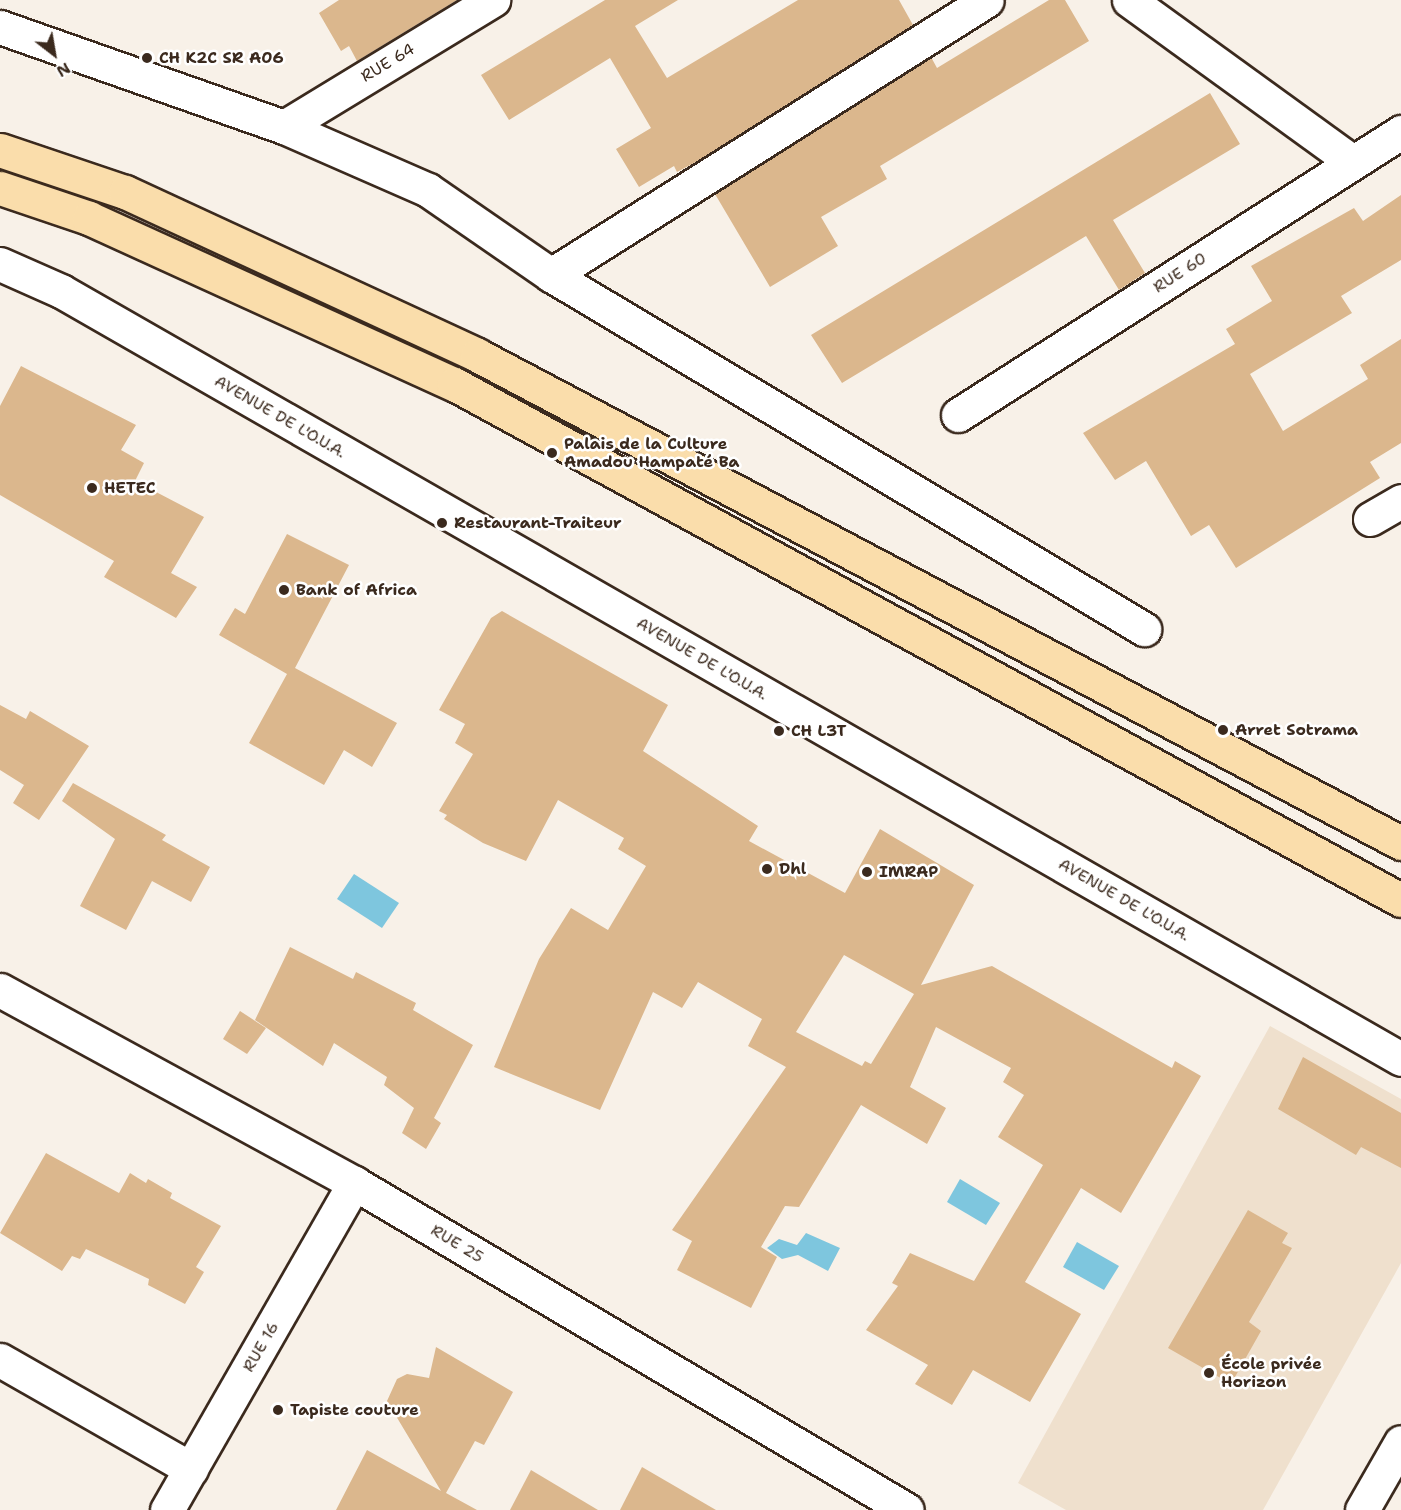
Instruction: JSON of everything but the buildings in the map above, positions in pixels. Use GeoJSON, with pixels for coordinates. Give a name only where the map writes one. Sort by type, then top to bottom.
{"type":"FeatureCollection","features":[{"type":"Feature","properties":{"kind":"main road"},"geometry":{"type":"LineString","coordinates":[[0,150],[125,192],[477,355],[1401,843]]}},
{"type":"Feature","properties":{"kind":"main road"},"geometry":{"type":"LineString","coordinates":[[0,188],[89,218],[454,384],[1401,900]]}},
{"type":"Feature","properties":{"kind":"street","name":"RUE 64"},"geometry":{"type":"LineString","coordinates":[[284,127],[493,0]]}},
{"type":"Feature","properties":{"kind":"street"},"geometry":{"type":"LineString","coordinates":[[551,275],[987,0]]}},
{"type":"Feature","properties":{"kind":"street"},"geometry":{"type":"LineString","coordinates":[[1129,0],[1353,162]]}},
{"type":"Feature","properties":{"kind":"street"},"geometry":{"type":"LineString","coordinates":[[0,27],[284,127],[428,190],[551,275],[1144,629]]}},
{"type":"Feature","properties":{"kind":"street","name":"RUE 60"},"geometry":{"type":"LineString","coordinates":[[958,414],[1401,132]]}},
{"type":"Feature","properties":{"kind":"street","name":"AVENUE DE L'O.U.A."},"geometry":{"type":"LineString","coordinates":[[0,264],[61,291],[1401,1059]]}},
{"type":"Feature","properties":{"kind":"street"},"geometry":{"type":"LineString","coordinates":[[1371,519],[1401,501]]}},
{"type":"Feature","properties":{"kind":"street","name":"RUE 25"},"geometry":{"type":"LineString","coordinates":[[0,990],[354,1184],[907,1510]]}},
{"type":"Feature","properties":{"kind":"street","name":"RUE 16"},"geometry":{"type":"LineString","coordinates":[[167,1510],[354,1184]]}},
{"type":"Feature","properties":{"kind":"street"},"geometry":{"type":"LineString","coordinates":[[0,1360],[191,1469]]}},
{"type":"Feature","properties":{"kind":"street"},"geometry":{"type":"LineString","coordinates":[[1362,1510],[1401,1442]]}},
{"type":"Feature","properties":{"kind":"shaded area","name":"École privée Horizon"},"geometry":{"type":"Polygon","coordinates":[[[1270,1026],[1401,1099],[1401,1263],[1263,1510],[1066,1510],[1018,1483],[1270,1026]]]}},
{"type":"Feature","properties":{"kind":"water"},"geometry":{"type":"Polygon","coordinates":[[[354,874],[399,903],[382,928],[337,899],[354,874]]]}},
{"type":"Feature","properties":{"kind":"water"},"geometry":{"type":"Polygon","coordinates":[[[960,1179],[1000,1203],[986,1225],[947,1202],[960,1179]]]}},
{"type":"Feature","properties":{"kind":"water"},"geometry":{"type":"Polygon","coordinates":[[[806,1233],[840,1248],[828,1271],[798,1255],[782,1259],[767,1248],[779,1239],[797,1245],[806,1233]]]}},
{"type":"Feature","properties":{"kind":"water"},"geometry":{"type":"Polygon","coordinates":[[[1077,1242],[1119,1266],[1104,1290],[1063,1267],[1077,1242]]]}},
{"type":"Feature","properties":{"kind":"place","name":"CH K2C SR A06"},"geometry":{"type":"Point","coordinates":[147,58]}},
{"type":"Feature","properties":{"kind":"place","name":"Palais de la Culture Amadou Hampaté Ba"},"geometry":{"type":"Point","coordinates":[552,453]}},
{"type":"Feature","properties":{"kind":"place","name":"HETEC"},"geometry":{"type":"Point","coordinates":[92,488]}},
{"type":"Feature","properties":{"kind":"place","name":"Restaurant-Traiteur"},"geometry":{"type":"Point","coordinates":[442,523]}},
{"type":"Feature","properties":{"kind":"place","name":"Bank of Africa"},"geometry":{"type":"Point","coordinates":[284,590]}},
{"type":"Feature","properties":{"kind":"place","name":"Arret Sotrama"},"geometry":{"type":"Point","coordinates":[1223,730]}},
{"type":"Feature","properties":{"kind":"place","name":"CH L3T"},"geometry":{"type":"Point","coordinates":[779,731]}},
{"type":"Feature","properties":{"kind":"place","name":"Dhl"},"geometry":{"type":"Point","coordinates":[767,869]}},
{"type":"Feature","properties":{"kind":"place","name":"IMRAP"},"geometry":{"type":"Point","coordinates":[867,872]}},
{"type":"Feature","properties":{"kind":"place","name":"École privée Horizon"},"geometry":{"type":"Point","coordinates":[1209,1373]}},
{"type":"Feature","properties":{"kind":"place","name":"Tapiste couture"},"geometry":{"type":"Point","coordinates":[278,1410]}}]}
